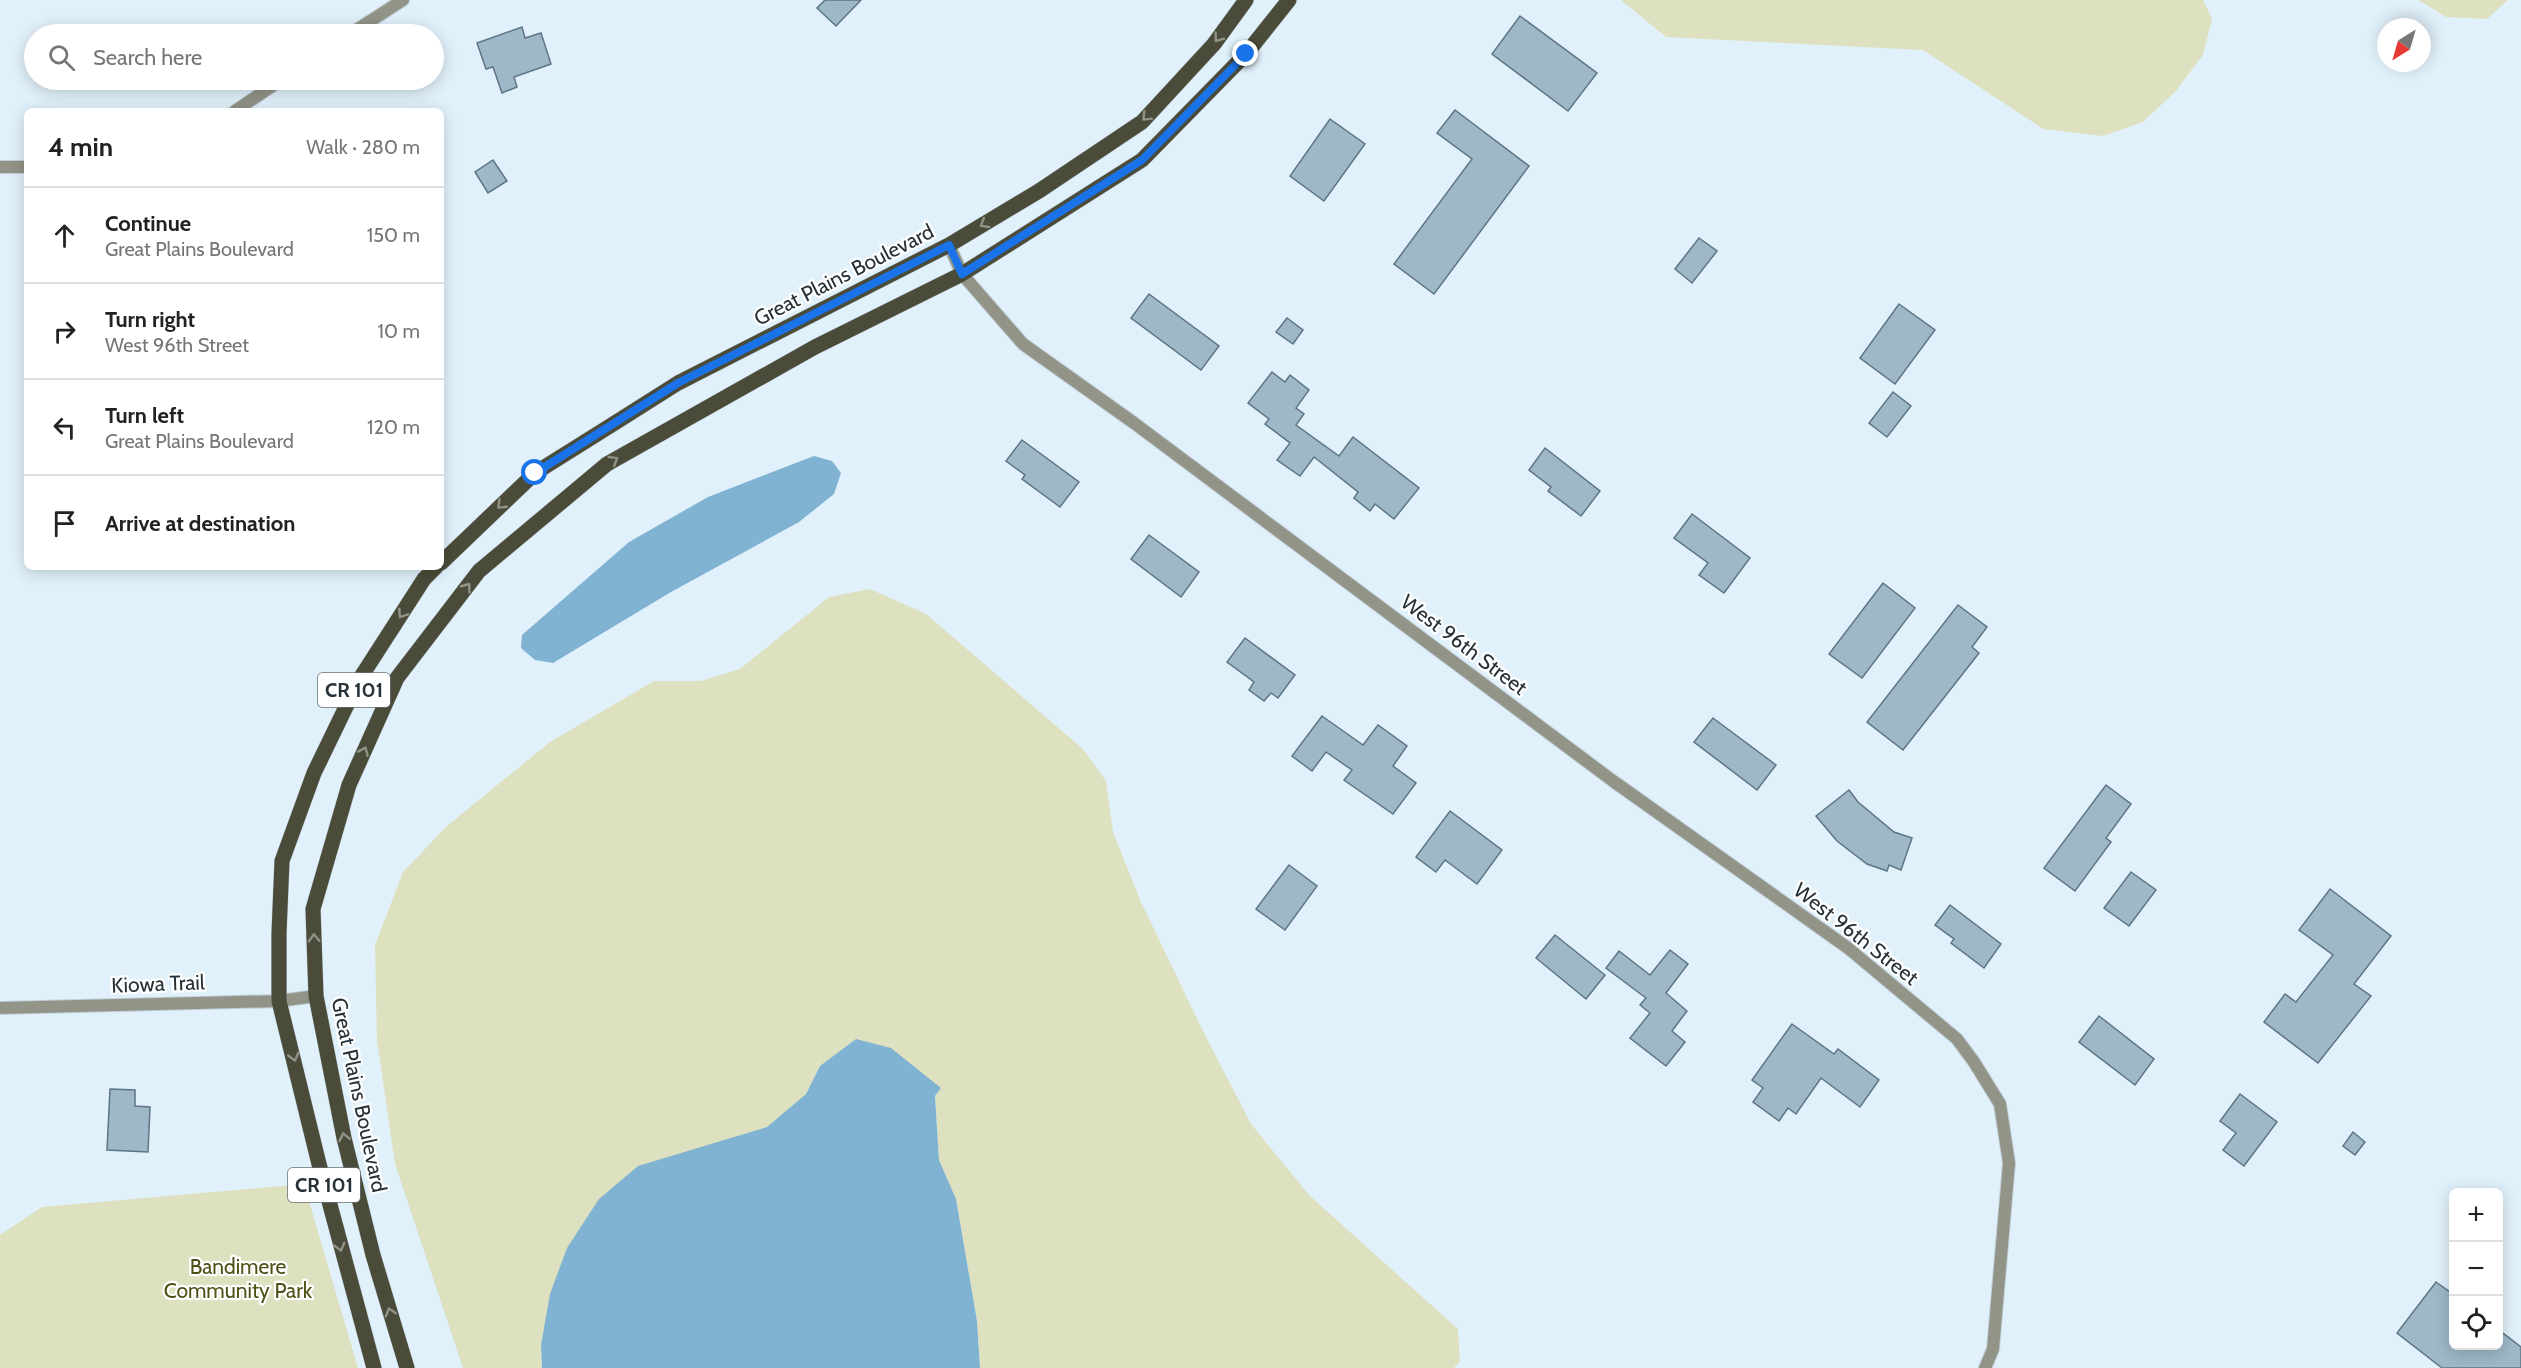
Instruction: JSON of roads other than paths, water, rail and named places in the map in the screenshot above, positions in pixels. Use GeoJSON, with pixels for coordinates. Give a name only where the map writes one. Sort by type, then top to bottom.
{"type":"FeatureCollection","features":[{"type":"Feature","properties":{"kind":"main road","name":"Great Plains Boulevard"},"geometry":{"type":"LineString","coordinates":[[444,560],[535,473],[620,419],[678,383],[949,245],[1039,191],[1142,122],[1214,43],[1246,0]]}},
{"type":"Feature","properties":{"kind":"main road","name":"Great Plains Boulevard"},"geometry":{"type":"LineString","coordinates":[[407,1368],[373,1255],[344,1138],[316,996],[313,909],[349,785],[397,678],[479,570],[607,464],[815,347],[962,274],[1142,160],[1246,54],[1289,0]]}},
{"type":"Feature","properties":{"kind":"main road","name":"CR 101"},"geometry":{"type":"LineString","coordinates":[[374,1368],[358,1315],[279,1001],[282,861],[314,773],[359,680],[424,579],[433,570]]}},
{"type":"Feature","properties":{"kind":"street"},"geometry":{"type":"LineString","coordinates":[[366,24],[403,0]]}},
{"type":"Feature","properties":{"kind":"street"},"geometry":{"type":"LineString","coordinates":[[240,108],[266,90]]}},
{"type":"Feature","properties":{"kind":"street"},"geometry":{"type":"LineString","coordinates":[[0,167],[24,167]]}},
{"type":"Feature","properties":{"kind":"street","name":"West 96th Street"},"geometry":{"type":"LineString","coordinates":[[949,245],[962,274],[1023,344],[1134,423],[1613,781],[1848,948],[1957,1039],[2001,1104],[2009,1163],[1993,1349],[1985,1368]]}},
{"type":"Feature","properties":{"kind":"street","name":"Kiowa Trail"},"geometry":{"type":"LineString","coordinates":[[0,1008],[279,1001],[316,996]]}},
{"type":"Feature","properties":{"kind":"water"},"geometry":{"type":"Polygon","coordinates":[[[814,456],[832,461],[841,473],[834,494],[799,522],[671,592],[553,663],[535,660],[521,648],[522,635],[629,542],[708,497],[814,456]]]}},
{"type":"Feature","properties":{"kind":"water"},"geometry":{"type":"Polygon","coordinates":[[[856,1039],[891,1048],[941,1088],[935,1096],[939,1160],[956,1199],[977,1321],[980,1368],[542,1368],[541,1345],[550,1294],[567,1248],[599,1199],[638,1166],[767,1127],[806,1094],[820,1066],[856,1039]]]}},
{"type":"Feature","properties":{"kind":"park label","name":"Bandimere Community Park"},"geometry":{"type":"Point","coordinates":[238,1279]}}]}
